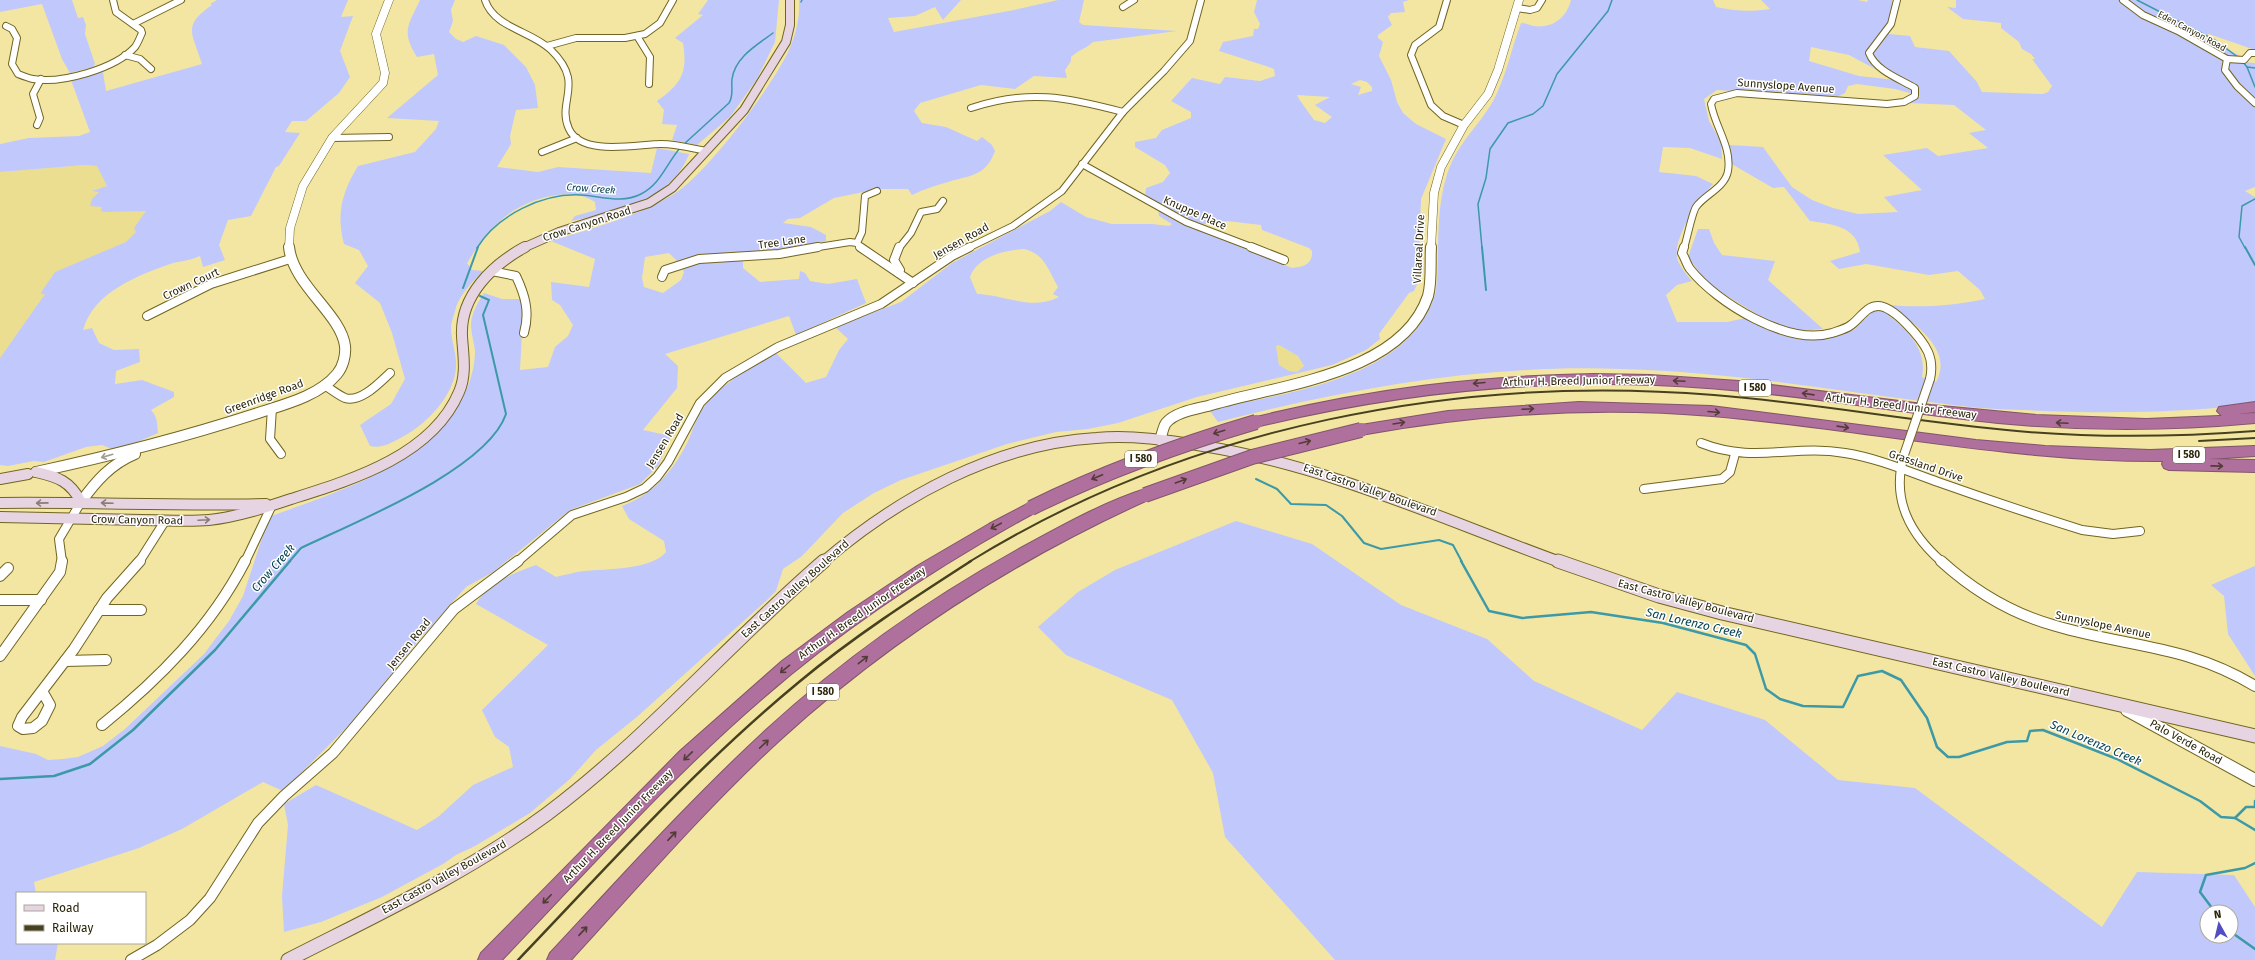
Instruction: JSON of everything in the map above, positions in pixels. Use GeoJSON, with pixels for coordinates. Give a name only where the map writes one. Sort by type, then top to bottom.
{"type":"FeatureCollection","features":[{"type":"Feature","properties":{"kind":"highway","name":"Arthur H. Breed Junior Freeway"},"geometry":{"type":"LineString","coordinates":[[488,960],[668,775],[713,732],[776,677],[838,628],[900,584],[963,545],[1031,508],[1139,460],[1196,440],[1256,422],[1344,401],[1430,388],[1524,380],[1606,378],[1720,384],[1959,414],[2087,424],[2165,424],[2255,418]]}},
{"type":"Feature","properties":{"kind":"highway"},"geometry":{"type":"LineString","coordinates":[[2087,424],[2255,407]]}},
{"type":"Feature","properties":{"kind":"highway","name":"I 580"},"geometry":{"type":"LineString","coordinates":[[557,960],[723,784],[774,734],[846,673],[911,624],[987,574],[1076,526],[1144,495],[1252,456],[1361,430],[1428,419],[1489,412],[1559,408],[1646,408],[1760,416],[2010,448],[2123,456],[2255,451]]}},
{"type":"Feature","properties":{"kind":"highway"},"geometry":{"type":"LineString","coordinates":[[2123,456],[2164,464],[2255,466]]}},
{"type":"Feature","properties":{"kind":"main road","name":"Crow Canyon Road"},"geometry":{"type":"LineString","coordinates":[[0,518],[165,520],[218,519],[238,516],[333,487],[380,468],[405,453],[434,430],[462,389],[465,379],[462,324],[464,312],[471,296],[492,271],[522,248],[552,234],[639,207],[655,200],[672,188],[744,110],[783,48],[790,25],[790,0]]}},
{"type":"Feature","properties":{"kind":"main road","name":"East Castro Valley Boulevard"},"geometry":{"type":"LineString","coordinates":[[288,960],[455,873],[513,838],[548,813],[612,759],[826,559],[906,501],[966,472],[1024,451],[1082,440],[1132,438],[1160,440],[1208,445],[1243,452],[1355,483],[1444,516],[1560,562],[1657,595],[2255,736]]}},
{"type":"Feature","properties":{"kind":"main road"},"geometry":{"type":"LineString","coordinates":[[0,479],[32,473],[59,477],[77,494],[81,502]]}},
{"type":"Feature","properties":{"kind":"main road","name":"Crow Canyon Road"},"geometry":{"type":"LineString","coordinates":[[0,503],[81,502],[183,506],[272,505]]}},
{"type":"Feature","properties":{"kind":"main road"},"geometry":{"type":"LineString","coordinates":[[132,504],[133,508],[137,510],[157,511],[163,514],[165,520],[181,513],[240,505]]}},
{"type":"Feature","properties":{"kind":"street"},"geometry":{"type":"LineString","coordinates":[[6,26],[15,32],[19,44],[12,64],[14,70],[23,77],[41,79],[84,74],[102,68],[125,56],[138,45],[142,36],[141,30],[116,12],[112,0]]}},
{"type":"Feature","properties":{"kind":"street"},"geometry":{"type":"LineString","coordinates":[[133,24],[182,0]]}},
{"type":"Feature","properties":{"kind":"street","name":"Greenridge Road"},"geometry":{"type":"LineString","coordinates":[[81,502],[101,473],[119,461],[199,432],[299,399],[324,385],[341,368],[345,346],[339,330],[300,278],[290,258],[289,234],[296,204],[303,186],[332,138],[373,96],[383,83],[385,73],[377,45],[376,34],[389,0]]}},
{"type":"Feature","properties":{"kind":"street"},"geometry":{"type":"LineString","coordinates":[[485,0],[486,6],[494,16],[547,46],[564,64],[570,80],[570,98],[565,119],[566,125],[577,138],[593,144],[609,147],[663,144],[706,151]]}},
{"type":"Feature","properties":{"kind":"street"},"geometry":{"type":"LineString","coordinates":[[547,46],[576,38],[621,38],[637,36],[658,25],[673,0]]}},
{"type":"Feature","properties":{"kind":"street"},"geometry":{"type":"LineString","coordinates":[[1123,7],[1134,0]]}},
{"type":"Feature","properties":{"kind":"street","name":"Jensen Road"},"geometry":{"type":"LineString","coordinates":[[131,960],[157,945],[190,920],[210,898],[258,823],[284,796],[333,754],[454,609],[512,567],[572,515],[626,497],[645,488],[657,477],[668,462],[700,403],[725,378],[743,366],[778,347],[881,304],[952,256],[1013,226],[1052,200],[1062,191],[1123,112],[1164,72],[1190,41],[1201,0]]}},
{"type":"Feature","properties":{"kind":"street"},"geometry":{"type":"LineString","coordinates":[[1447,0],[1442,21],[1436,31],[1416,43],[1412,49],[1411,55],[1431,105],[1443,116],[1464,125]]}},
{"type":"Feature","properties":{"kind":"street","name":"Villareal Drive"},"geometry":{"type":"LineString","coordinates":[[1160,440],[1166,423],[1181,414],[1236,396],[1334,372],[1372,357],[1400,337],[1418,316],[1428,295],[1434,192],[1441,167],[1464,125],[1488,94],[1498,70],[1519,0]]}},
{"type":"Feature","properties":{"kind":"street"},"geometry":{"type":"LineString","coordinates":[[1517,8],[1530,10],[1537,8],[1542,0]]}},
{"type":"Feature","properties":{"kind":"street","name":"Sunnyslope Avenue"},"geometry":{"type":"LineString","coordinates":[[1897,0],[1891,24],[1869,53],[1869,56],[1877,66],[1914,88],[1915,96],[1904,102],[1887,104],[1737,93],[1727,94],[1714,99],[1711,104],[1712,115],[1725,140],[1728,171],[1725,179],[1719,186],[1696,208],[1689,235],[1682,253],[1692,272],[1704,287],[1772,326],[1790,333],[1808,336],[1836,332],[1848,327],[1868,309],[1874,306],[1887,308],[1909,326],[1924,345],[1931,365],[1930,379],[1899,468],[1899,496],[1909,523],[1918,537],[1945,566],[1982,594],[2002,605],[2047,624],[2207,660],[2238,674],[2255,686]]}},
{"type":"Feature","properties":{"kind":"street","name":"Eden Canyon Road"},"geometry":{"type":"LineString","coordinates":[[2124,0],[2127,5],[2143,15],[2184,34],[2227,59],[2225,70],[2237,86],[2255,103]]}},
{"type":"Feature","properties":{"kind":"street"},"geometry":{"type":"LineString","coordinates":[[637,36],[650,57],[649,84]]}},
{"type":"Feature","properties":{"kind":"street"},"geometry":{"type":"LineString","coordinates":[[2227,59],[2244,60],[2250,53],[2255,54]]}},
{"type":"Feature","properties":{"kind":"street"},"geometry":{"type":"LineString","coordinates":[[125,56],[138,58],[147,62],[151,69]]}},
{"type":"Feature","properties":{"kind":"street"},"geometry":{"type":"LineString","coordinates":[[37,125],[40,118],[33,94],[41,79]]}},
{"type":"Feature","properties":{"kind":"street"},"geometry":{"type":"LineString","coordinates":[[971,108],[1002,97],[1047,96],[1066,97],[1123,112]]}},
{"type":"Feature","properties":{"kind":"street"},"geometry":{"type":"LineString","coordinates":[[332,138],[388,137]]}},
{"type":"Feature","properties":{"kind":"street"},"geometry":{"type":"LineString","coordinates":[[542,152],[577,138]]}},
{"type":"Feature","properties":{"kind":"street","name":"Knuppe Place"},"geometry":{"type":"LineString","coordinates":[[1082,164],[1186,222],[1284,260]]}},
{"type":"Feature","properties":{"kind":"street"},"geometry":{"type":"LineString","coordinates":[[877,191],[865,196],[862,209],[863,231],[857,243],[861,249],[913,283]]}},
{"type":"Feature","properties":{"kind":"street"},"geometry":{"type":"LineString","coordinates":[[899,274],[900,270],[896,266],[894,257],[897,250],[910,234],[921,212],[932,211],[943,201]]}},
{"type":"Feature","properties":{"kind":"street","name":"Tree Lane"},"geometry":{"type":"LineString","coordinates":[[662,277],[665,270],[689,261],[757,256],[857,243]]}},
{"type":"Feature","properties":{"kind":"street","name":"Crown Court"},"geometry":{"type":"LineString","coordinates":[[147,316],[211,284],[290,258]]}},
{"type":"Feature","properties":{"kind":"street"},"geometry":{"type":"LineString","coordinates":[[492,271],[516,276],[527,298],[529,321],[524,333]]}},
{"type":"Feature","properties":{"kind":"street"},"geometry":{"type":"LineString","coordinates":[[324,385],[348,399],[354,399],[361,396],[390,373]]}},
{"type":"Feature","properties":{"kind":"street"},"geometry":{"type":"LineString","coordinates":[[272,408],[270,439],[280,454]]}},
{"type":"Feature","properties":{"kind":"street","name":"Greenridge Road"},"geometry":{"type":"LineString","coordinates":[[0,483],[32,473],[75,465],[199,432]]}},
{"type":"Feature","properties":{"kind":"street","name":"Grassland Drive"},"geometry":{"type":"LineString","coordinates":[[1701,443],[1722,452],[1735,454],[1766,455],[1807,451],[1831,451],[1854,455],[1899,468],[2082,530],[2114,534],[2140,531]]}},
{"type":"Feature","properties":{"kind":"street"},"geometry":{"type":"LineString","coordinates":[[1644,489],[1722,479],[1730,472],[1735,454]]}},
{"type":"Feature","properties":{"kind":"street"},"geometry":{"type":"LineString","coordinates":[[0,656],[41,600],[63,566],[62,556],[58,545],[59,539],[81,502]]}},
{"type":"Feature","properties":{"kind":"street"},"geometry":{"type":"LineString","coordinates":[[102,725],[138,695],[212,617],[234,584],[256,546],[272,505]]}},
{"type":"Feature","properties":{"kind":"street"},"geometry":{"type":"LineString","coordinates":[[42,691],[65,661],[98,610],[116,588],[136,568],[165,520]]}},
{"type":"Feature","properties":{"kind":"street"},"geometry":{"type":"LineString","coordinates":[[0,576],[8,568]]}},
{"type":"Feature","properties":{"kind":"street"},"geometry":{"type":"LineString","coordinates":[[0,600],[41,600]]}},
{"type":"Feature","properties":{"kind":"street"},"geometry":{"type":"LineString","coordinates":[[98,610],[141,610]]}},
{"type":"Feature","properties":{"kind":"street"},"geometry":{"type":"LineString","coordinates":[[65,661],[106,660]]}},
{"type":"Feature","properties":{"kind":"street","name":"Palo Verde Road"},"geometry":{"type":"LineString","coordinates":[[2117,704],[2255,780]]}},
{"type":"Feature","properties":{"kind":"shaded area"},"geometry":{"type":"Polygon","coordinates":[[[0,0],[72,0],[78,18],[83,17],[86,25],[85,34],[95,64],[93,67],[70,73],[62,59],[42,4],[0,12],[0,0]]]}},
{"type":"Feature","properties":{"kind":"shaded area"},"geometry":{"type":"Polygon","coordinates":[[[217,0],[348,0],[341,17],[353,16],[340,51],[350,77],[339,93],[306,121],[292,121],[285,132],[300,133],[279,166],[276,167],[251,216],[228,220],[219,245],[225,260],[203,267],[200,256],[173,263],[146,273],[119,286],[107,295],[89,316],[83,330],[92,328],[99,343],[114,350],[139,349],[140,362],[116,371],[115,384],[142,380],[174,392],[174,397],[151,410],[156,418],[158,433],[128,446],[112,449],[102,445],[86,447],[44,462],[34,461],[8,466],[0,465],[0,358],[45,294],[41,294],[55,272],[126,242],[136,232],[134,228],[146,211],[104,212],[101,211],[102,207],[90,206],[92,199],[99,192],[92,191],[107,186],[97,166],[85,165],[0,172],[0,144],[29,138],[79,136],[90,132],[71,80],[103,72],[106,91],[202,64],[193,37],[193,24],[203,12],[212,5],[210,4],[217,0]]]}},
{"type":"Feature","properties":{"kind":"shaded area"},"geometry":{"type":"Polygon","coordinates":[[[420,0],[455,0],[451,10],[453,21],[449,32],[456,39],[463,42],[476,36],[504,45],[526,67],[535,85],[538,108],[516,110],[510,136],[511,144],[497,167],[538,172],[558,167],[651,173],[657,148],[689,154],[681,170],[669,183],[656,193],[640,202],[623,208],[571,221],[575,216],[596,210],[595,202],[572,194],[560,195],[546,197],[521,206],[501,220],[482,240],[467,263],[472,270],[484,271],[464,292],[456,307],[451,328],[456,358],[456,368],[454,378],[445,398],[438,408],[413,431],[392,443],[374,447],[370,446],[360,425],[391,404],[405,379],[392,333],[380,303],[355,283],[368,266],[359,250],[344,244],[341,213],[344,194],[358,166],[415,152],[436,129],[439,121],[387,118],[438,75],[434,54],[417,57],[409,41],[408,28],[420,0]]]}},
{"type":"Feature","properties":{"kind":"shaded area"},"geometry":{"type":"Polygon","coordinates":[[[708,0],[779,0],[775,42],[757,79],[730,117],[697,145],[672,140],[677,125],[662,124],[664,110],[657,101],[672,89],[681,77],[683,70],[683,43],[675,38],[703,15],[698,14],[708,0]]]}},
{"type":"Feature","properties":{"kind":"shaded area"},"geometry":{"type":"Polygon","coordinates":[[[799,0],[961,0],[943,20],[935,7],[915,16],[888,18],[894,32],[1014,10],[1058,0],[1084,0],[1079,22],[1083,25],[1177,31],[1093,42],[1071,57],[1071,61],[1065,70],[1067,78],[1034,76],[1015,89],[981,85],[920,103],[914,111],[922,123],[946,127],[977,141],[982,137],[992,145],[995,151],[987,165],[978,173],[912,195],[908,189],[878,189],[834,198],[800,218],[788,219],[783,223],[811,227],[826,235],[826,241],[783,252],[678,262],[669,253],[645,257],[642,278],[644,287],[663,293],[681,280],[684,272],[681,266],[701,262],[743,260],[743,268],[760,282],[799,279],[800,271],[805,273],[810,281],[828,284],[857,279],[866,303],[796,335],[789,316],[665,354],[678,366],[677,388],[643,430],[671,436],[658,466],[640,484],[570,510],[493,572],[466,587],[420,639],[353,721],[283,791],[263,782],[182,829],[139,848],[34,882],[36,892],[16,892],[16,944],[58,944],[55,960],[0,960],[0,746],[36,754],[48,760],[78,757],[103,746],[125,729],[204,654],[229,621],[243,596],[269,517],[327,496],[386,469],[414,452],[437,432],[457,408],[470,380],[474,366],[475,351],[471,324],[476,307],[484,293],[502,299],[521,299],[523,316],[520,370],[548,367],[555,347],[568,336],[573,325],[560,305],[552,300],[551,282],[589,287],[595,259],[551,241],[629,216],[660,202],[688,184],[722,148],[740,126],[784,61],[796,28],[799,0]]]}},
{"type":"Feature","properties":{"kind":"shaded area"},"geometry":{"type":"Polygon","coordinates":[[[1257,0],[1409,0],[1403,2],[1405,12],[1391,13],[1388,17],[1392,25],[1378,35],[1378,38],[1383,42],[1379,56],[1391,80],[1397,102],[1403,113],[1416,124],[1446,139],[1421,199],[1418,282],[1414,291],[1409,293],[1379,334],[1380,339],[1366,350],[1332,365],[1197,397],[1118,423],[1088,429],[1056,432],[1007,444],[901,480],[874,493],[843,513],[802,556],[783,569],[776,591],[766,601],[638,716],[596,750],[570,779],[530,813],[475,846],[456,855],[443,864],[382,897],[321,922],[284,932],[282,896],[288,825],[284,804],[316,785],[417,830],[438,817],[473,785],[513,767],[509,747],[495,737],[482,710],[548,645],[476,604],[487,590],[511,575],[536,565],[556,577],[581,571],[628,568],[659,558],[666,552],[664,541],[629,519],[622,506],[644,495],[670,470],[689,439],[703,408],[710,400],[736,377],[766,358],[776,353],[806,383],[826,377],[839,350],[848,339],[835,327],[901,302],[952,263],[1050,211],[1061,202],[1086,217],[1112,224],[1152,224],[1169,226],[1172,224],[1159,216],[1158,207],[1145,197],[1146,188],[1163,182],[1170,173],[1165,165],[1135,147],[1135,142],[1156,138],[1162,130],[1191,118],[1191,112],[1171,101],[1192,78],[1220,84],[1225,77],[1260,81],[1275,76],[1274,69],[1219,51],[1223,42],[1253,36],[1254,29],[1258,29],[1260,24],[1254,12],[1257,0]],[[1360,80],[1351,84],[1361,87],[1358,95],[1372,91],[1372,87],[1367,82],[1360,80]],[[1297,95],[1314,120],[1325,123],[1332,117],[1315,105],[1330,97],[1297,95]],[[1227,221],[1200,225],[1195,223],[1191,227],[1292,268],[1306,264],[1312,256],[1312,251],[1309,248],[1262,230],[1261,225],[1227,221]],[[1024,249],[1008,251],[992,256],[979,264],[974,270],[970,277],[977,294],[1038,303],[1059,297],[1053,294],[1058,287],[1049,269],[1036,254],[1024,249]],[[1279,345],[1276,346],[1279,365],[1289,371],[1297,372],[1304,366],[1298,356],[1279,345]]]}},
{"type":"Feature","properties":{"kind":"shaded area"},"geometry":{"type":"Polygon","coordinates":[[[1571,0],[1713,0],[1716,7],[1749,11],[1770,9],[1761,0],[1858,0],[1867,2],[1868,0],[1892,0],[1891,18],[1885,30],[1889,34],[1910,36],[1915,47],[1949,51],[1977,82],[1982,92],[2043,94],[2048,92],[2052,86],[2032,59],[2035,59],[2031,54],[2022,49],[2019,42],[2001,28],[2001,23],[1963,19],[1947,7],[1956,8],[1956,0],[2255,0],[2255,50],[2209,34],[2200,37],[2222,46],[2240,56],[2226,55],[2220,58],[2221,60],[2255,63],[2255,187],[2245,191],[2255,197],[2255,404],[2140,412],[1992,409],[1707,374],[1622,369],[1571,368],[1520,370],[1418,381],[1318,399],[1218,422],[1210,411],[1311,387],[1344,377],[1375,363],[1402,344],[1423,321],[1436,291],[1440,206],[1450,166],[1460,147],[1486,113],[1497,93],[1505,74],[1521,23],[1533,26],[1547,26],[1553,24],[1566,12],[1571,0]],[[1811,47],[1809,61],[1859,76],[1896,80],[1849,55],[1811,47]],[[1857,84],[1848,86],[1845,93],[1835,98],[1717,90],[1704,99],[1709,121],[1721,142],[1722,159],[1690,148],[1663,147],[1659,172],[1696,176],[1713,184],[1694,209],[1678,242],[1678,261],[1682,269],[1692,281],[1677,285],[1666,295],[1677,322],[1727,322],[1750,317],[1778,333],[1815,339],[1854,330],[1873,311],[1882,310],[1905,330],[1918,347],[1923,366],[1922,377],[1936,382],[1940,370],[1940,358],[1935,347],[1918,327],[1887,305],[1936,306],[1985,299],[1980,290],[1958,271],[1929,275],[1866,264],[1839,269],[1830,261],[1860,252],[1858,243],[1854,237],[1842,228],[1834,225],[1810,221],[1784,187],[1773,188],[1730,163],[1729,145],[1763,147],[1792,187],[1812,200],[1833,208],[1858,214],[1898,212],[1884,197],[1922,190],[1883,155],[1927,148],[1938,156],[1988,148],[1969,133],[1986,130],[1954,105],[1908,103],[1921,96],[1895,89],[1857,84]]]}},
{"type":"Feature","properties":{"kind":"shaded area"},"geometry":{"type":"Polygon","coordinates":[[[85,165],[97,166],[150,208],[133,237],[122,246],[60,273],[0,358],[0,172],[85,165]]]}},
{"type":"Feature","properties":{"kind":"shaded area"},"geometry":{"type":"Polygon","coordinates":[[[1698,229],[1709,229],[1714,243],[1722,255],[1775,261],[1768,280],[1823,329],[1798,331],[1773,324],[1709,285],[1688,257],[1698,229]]]}},
{"type":"Feature","properties":{"kind":"shaded area"},"geometry":{"type":"Polygon","coordinates":[[[1279,345],[1298,356],[1304,366],[1297,372],[1289,371],[1279,365],[1276,346],[1279,345]]]}},
{"type":"Feature","properties":{"kind":"shaded area"},"geometry":{"type":"Polygon","coordinates":[[[1236,521],[1312,544],[1401,605],[1487,639],[1534,681],[1642,730],[1677,692],[1765,720],[1838,780],[1915,788],[2102,927],[2137,872],[2234,875],[2255,907],[2255,960],[1335,960],[1225,837],[1213,773],[1172,700],[1066,655],[1038,627],[1078,592],[1115,570],[1236,521]]]}},
{"type":"Feature","properties":{"kind":"shaded area"},"geometry":{"type":"Polygon","coordinates":[[[2255,566],[2255,676],[2228,634],[2224,596],[2211,585],[2255,566]]]}},
{"type":"Feature","properties":{"kind":"waterway"},"geometry":{"type":"LineString","coordinates":[[1482,248],[1478,204],[1486,178],[1490,149],[1508,123],[1533,114],[1543,106],[1557,74],[1608,11],[1612,0]]}},
{"type":"Feature","properties":{"kind":"waterway"},"geometry":{"type":"LineString","coordinates":[[2137,0],[2215,40],[2239,58]]}},
{"type":"Feature","properties":{"kind":"waterway","name":"Crow Creek"},"geometry":{"type":"LineString","coordinates":[[683,145],[729,103],[732,94],[732,79],[737,64],[748,52],[773,33]]}},
{"type":"Feature","properties":{"kind":"waterway"},"geometry":{"type":"LineString","coordinates":[[2242,61],[2247,67]]}},
{"type":"Feature","properties":{"kind":"waterway"},"geometry":{"type":"LineString","coordinates":[[2247,67],[2255,68]]}},
{"type":"Feature","properties":{"kind":"waterway"},"geometry":{"type":"LineString","coordinates":[[2247,67],[2255,87]]}},
{"type":"Feature","properties":{"kind":"waterway","name":"Crow Creek"},"geometry":{"type":"LineString","coordinates":[[477,248],[486,236],[509,216],[522,208],[537,202],[566,195],[626,199],[641,194],[653,185],[680,148]]}},
{"type":"Feature","properties":{"kind":"waterway"},"geometry":{"type":"LineString","coordinates":[[2245,248],[2239,237],[2242,206],[2255,199]]}},
{"type":"Feature","properties":{"kind":"waterway","name":"Crow Creek"},"geometry":{"type":"LineString","coordinates":[[463,288],[478,247]]}},
{"type":"Feature","properties":{"kind":"waterway"},"geometry":{"type":"LineString","coordinates":[[1482,247],[1486,290]]}},
{"type":"Feature","properties":{"kind":"waterway"},"geometry":{"type":"LineString","coordinates":[[2245,247],[2255,265]]}},
{"type":"Feature","properties":{"kind":"waterway","name":"Crow Creek"},"geometry":{"type":"LineString","coordinates":[[289,562],[301,548],[416,493],[473,455],[494,435],[506,414],[483,315],[489,300],[480,296]]}},
{"type":"Feature","properties":{"kind":"waterway","name":"San Lorenzo Creek"},"geometry":{"type":"LineString","coordinates":[[1256,479],[1277,489],[1291,504],[1326,505],[1342,516],[1364,543],[1381,549],[1439,540],[1453,545],[1462,562]]}},
{"type":"Feature","properties":{"kind":"waterway","name":"Crow Creek"},"geometry":{"type":"LineString","coordinates":[[0,779],[54,776],[90,764],[133,730],[215,650],[290,561]]}},
{"type":"Feature","properties":{"kind":"waterway","name":"San Lorenzo Creek"},"geometry":{"type":"LineString","coordinates":[[1461,561],[1489,611],[1522,618],[1591,612],[1663,623],[1746,645],[1755,654],[1766,689],[1780,699],[1803,706],[1843,707],[1858,676],[1882,671],[1901,680],[1927,718],[1937,747],[1948,757],[1959,757],[2007,742],[2027,741],[2030,731],[2043,730],[2117,759],[2200,801],[2221,817],[2235,818]]}},
{"type":"Feature","properties":{"kind":"waterway"},"geometry":{"type":"LineString","coordinates":[[2235,818],[2246,807],[2255,807],[2255,801]]}},
{"type":"Feature","properties":{"kind":"waterway","name":"San Lorenzo Creek"},"geometry":{"type":"LineString","coordinates":[[2235,818],[2255,830]]}},
{"type":"Feature","properties":{"kind":"waterway","name":"San Lorenzo Creek"},"geometry":{"type":"LineString","coordinates":[[2209,904],[2200,892],[2206,875],[2245,868],[2255,863]]}},
{"type":"Feature","properties":{"kind":"waterway","name":"San Lorenzo Creek"},"geometry":{"type":"LineString","coordinates":[[2239,938],[2255,949]]}},
{"type":"Feature","properties":{"kind":"railway"},"geometry":{"type":"LineString","coordinates":[[969,562],[1054,515],[1142,476],[1234,444],[1328,420],[1424,403],[1521,393],[1618,391],[1714,395],[1752,398],[1941,423],[2017,431],[2076,435],[2196,435],[2255,431]]}},
{"type":"Feature","properties":{"kind":"railway"},"geometry":{"type":"LineString","coordinates":[[2199,441],[2255,438]]}},
{"type":"Feature","properties":{"kind":"railway"},"geometry":{"type":"LineString","coordinates":[[518,960],[654,817],[761,714],[840,649],[971,561]]}}]}
